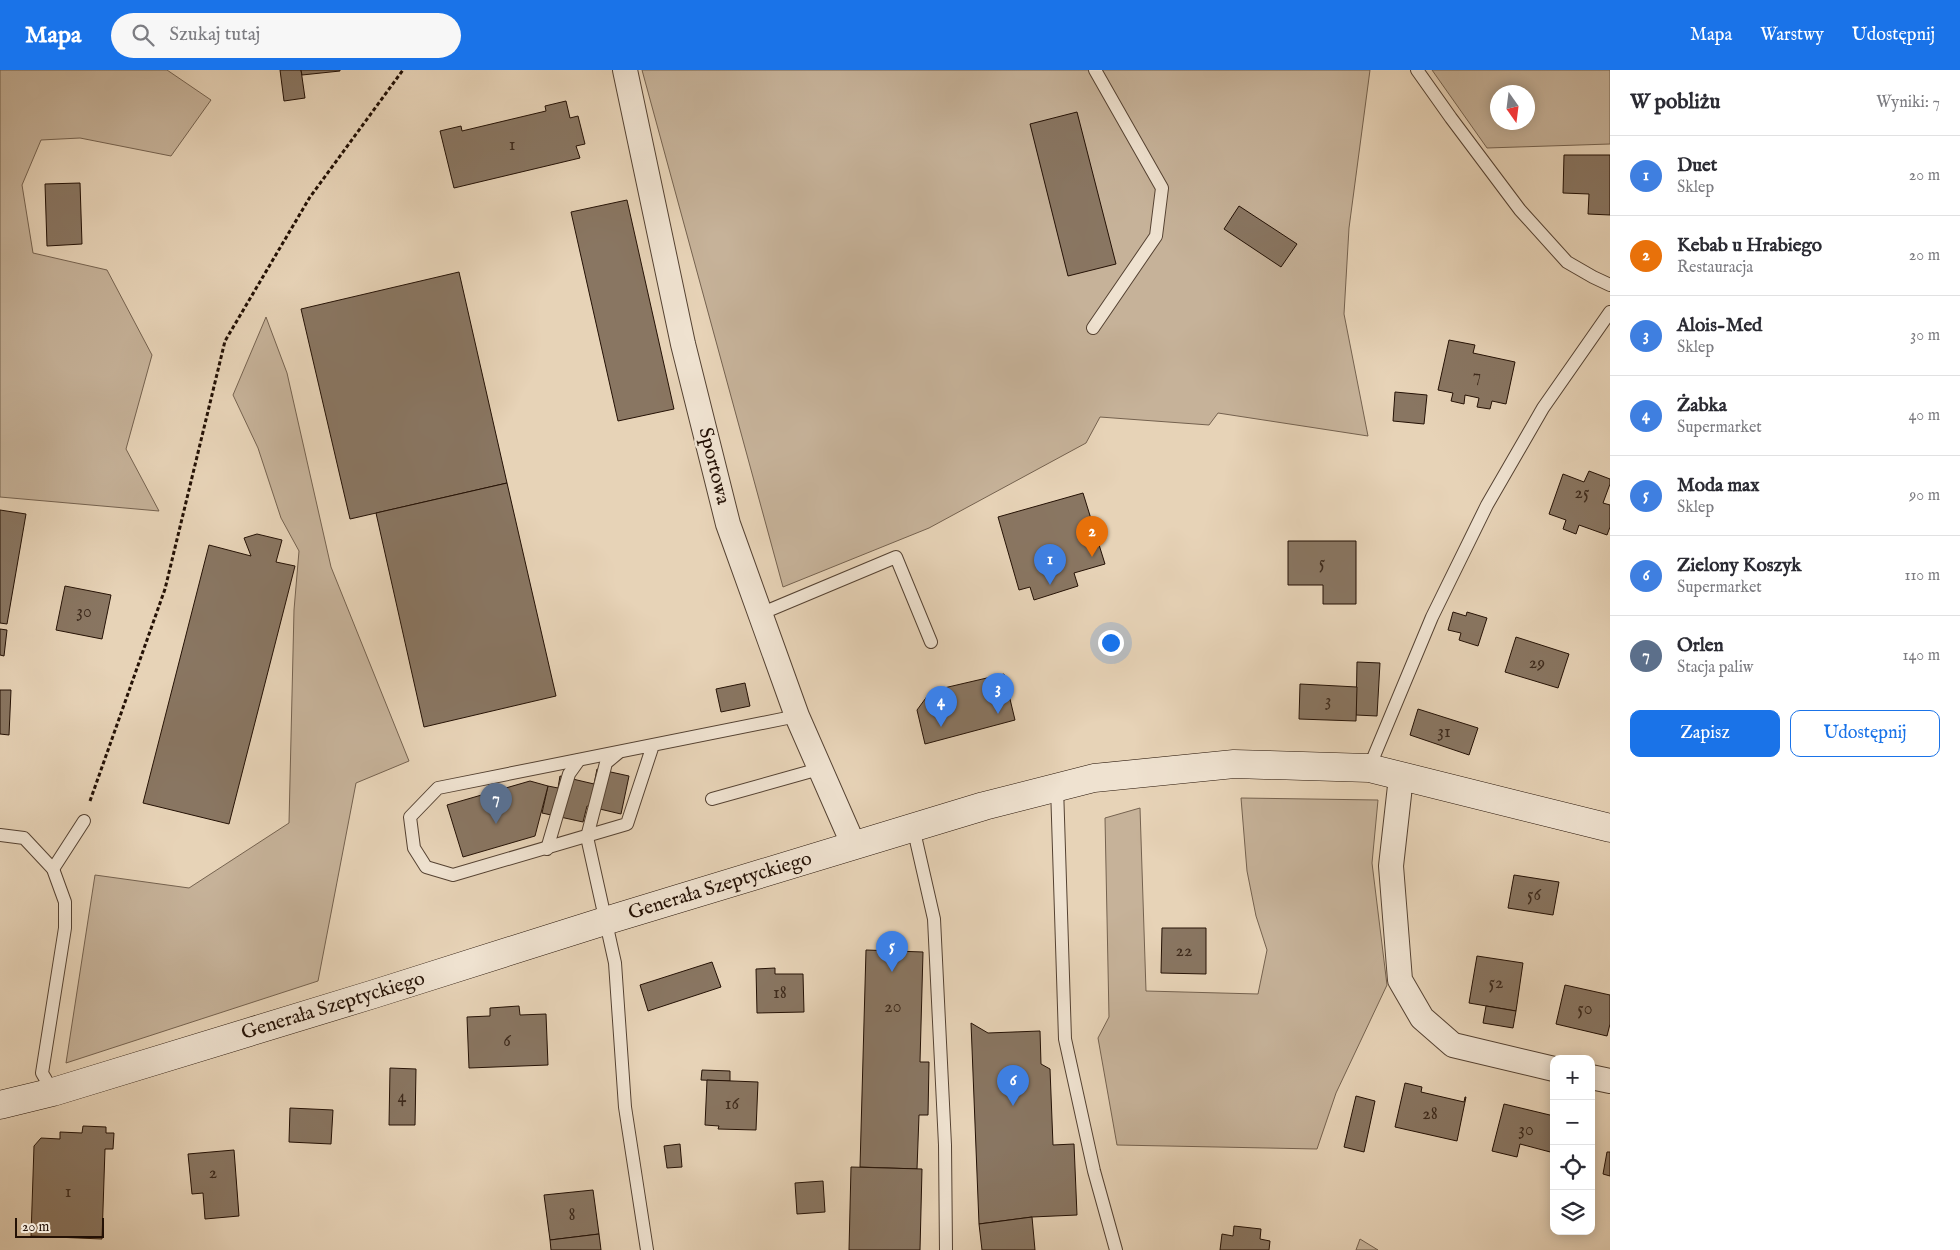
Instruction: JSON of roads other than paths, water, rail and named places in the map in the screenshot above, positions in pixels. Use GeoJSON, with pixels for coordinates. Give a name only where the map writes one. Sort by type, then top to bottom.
{"type":"FeatureCollection","features":[{"type":"Feature","properties":{"kind":"main road","name":"Generała Szeptyckiego"},"geometry":{"type":"LineString","coordinates":[[0,1105],[53,1092],[374,994],[605,920],[913,827],[984,806],[1094,778],[1234,764],[1370,768],[1610,828]]}},
{"type":"Feature","properties":{"kind":"street","name":"Sportowa"},"geometry":{"type":"LineString","coordinates":[[625,70],[683,344],[728,524],[797,716],[854,846]]}},
{"type":"Feature","properties":{"kind":"street"},"geometry":{"type":"LineString","coordinates":[[1401,777],[1391,866],[1400,980],[1422,1018],[1454,1045],[1550,1068]]}},
{"type":"Feature","properties":{"kind":"street"},"geometry":{"type":"LineString","coordinates":[[1595,1078],[1610,1081]]}},
{"type":"Feature","properties":{"kind":"lane"},"geometry":{"type":"LineString","coordinates":[[1093,328],[1156,236],[1162,188],[1094,70]]}},
{"type":"Feature","properties":{"kind":"lane"},"geometry":{"type":"LineString","coordinates":[[1417,70],[1520,210],[1567,262],[1610,285]]}},
{"type":"Feature","properties":{"kind":"lane"},"geometry":{"type":"LineString","coordinates":[[1370,768],[1432,617],[1487,505],[1543,408],[1610,312]]}},
{"type":"Feature","properties":{"kind":"lane"},"geometry":{"type":"LineString","coordinates":[[760,614],[896,557],[931,642]]}},
{"type":"Feature","properties":{"kind":"lane"},"geometry":{"type":"LineString","coordinates":[[653,745],[627,824],[454,875],[426,866],[414,848],[410,817],[438,788],[797,716]]}},
{"type":"Feature","properties":{"kind":"lane"},"geometry":{"type":"LineString","coordinates":[[618,752],[606,764],[588,837],[615,962],[625,1107],[647,1250]]}},
{"type":"Feature","properties":{"kind":"lane"},"geometry":{"type":"LineString","coordinates":[[547,849],[568,774],[579,760]]}},
{"type":"Feature","properties":{"kind":"lane"},"geometry":{"type":"LineString","coordinates":[[712,800],[820,768]]}},
{"type":"Feature","properties":{"kind":"lane"},"geometry":{"type":"LineString","coordinates":[[1057,787],[1065,1039],[1094,1170],[1116,1250]]}},
{"type":"Feature","properties":{"kind":"lane"},"geometry":{"type":"LineString","coordinates":[[53,869],[84,820]]}},
{"type":"Feature","properties":{"kind":"lane"},"geometry":{"type":"LineString","coordinates":[[913,827],[934,919],[945,1145],[946,1250]]}},
{"type":"Feature","properties":{"kind":"lane"},"geometry":{"type":"LineString","coordinates":[[0,834],[24,838],[53,869],[65,902],[66,928],[42,1073],[53,1092]]}},
{"type":"Feature","properties":{"kind":"place","name":"Kebab u Hrabiego"},"geometry":{"type":"Point","coordinates":[1092,557]}},
{"type":"Feature","properties":{"kind":"place","name":"Duet"},"geometry":{"type":"Point","coordinates":[1050,585]}},
{"type":"Feature","properties":{"kind":"place","name":"Alois-Med"},"geometry":{"type":"Point","coordinates":[998,714]}},
{"type":"Feature","properties":{"kind":"place","name":"Żabka"},"geometry":{"type":"Point","coordinates":[941,727]}},
{"type":"Feature","properties":{"kind":"place","name":"Orlen"},"geometry":{"type":"Point","coordinates":[496,824]}},
{"type":"Feature","properties":{"kind":"place","name":"Moda max"},"geometry":{"type":"Point","coordinates":[892,972]}},
{"type":"Feature","properties":{"kind":"place","name":"Zielony Koszyk"},"geometry":{"type":"Point","coordinates":[1013,1106]}}]}
